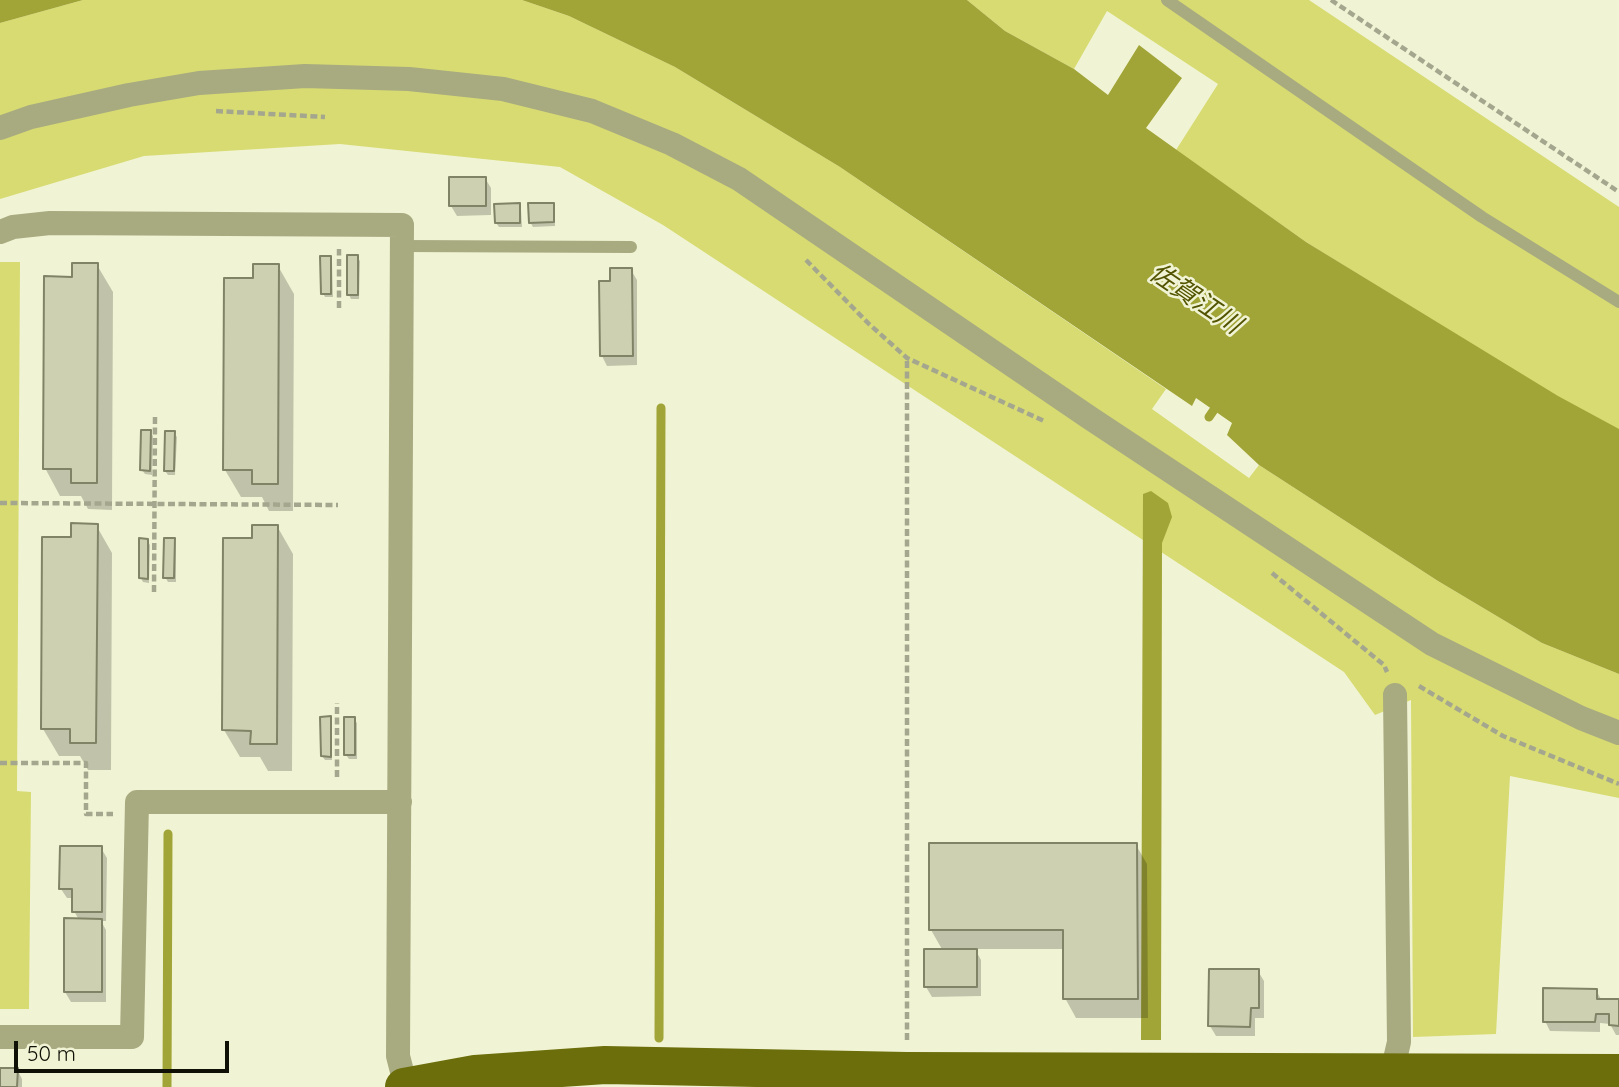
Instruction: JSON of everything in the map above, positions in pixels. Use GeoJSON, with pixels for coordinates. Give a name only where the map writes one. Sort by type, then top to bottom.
{"type":"FeatureCollection","features":[{"type":"Feature","properties":{"kind":"main road"},"geometry":{"type":"LineString","coordinates":[[405,1087],[475,1074],[606,1065],[907,1079],[1392,1072],[1619,1073]]}},
{"type":"Feature","properties":{"kind":"street"},"geometry":{"type":"LineString","coordinates":[[0,128],[31,117],[129,95],[188,85],[305,76],[409,79],[503,89],[592,111],[672,144],[739,178],[1090,418],[1432,644],[1580,718],[1619,733]]}},
{"type":"Feature","properties":{"kind":"street"},"geometry":{"type":"LineString","coordinates":[[0,232],[13,227],[50,223],[402,225],[398,1056],[405,1087]]}},
{"type":"Feature","properties":{"kind":"street"},"geometry":{"type":"LineString","coordinates":[[1392,1072],[1399,1042],[1400,682]]}},
{"type":"Feature","properties":{"kind":"street"},"geometry":{"type":"LineString","coordinates":[[0,1037],[132,1037],[138,802],[400,802]]}},
{"type":"Feature","properties":{"kind":"lane"},"geometry":{"type":"LineString","coordinates":[[1167,0],[1482,217],[1619,302]]}},
{"type":"Feature","properties":{"kind":"lane"},"geometry":{"type":"LineString","coordinates":[[402,246],[631,247]]}},
{"type":"Feature","properties":{"kind":"path"},"geometry":{"type":"LineString","coordinates":[[1331,0],[1619,192]]}},
{"type":"Feature","properties":{"kind":"path"},"geometry":{"type":"LineString","coordinates":[[339,225],[339,308]]}},
{"type":"Feature","properties":{"kind":"path"},"geometry":{"type":"LineString","coordinates":[[804,257],[869,324],[907,358],[1046,422]]}},
{"type":"Feature","properties":{"kind":"path"},"geometry":{"type":"LineString","coordinates":[[907,358],[907,1079]]}},
{"type":"Feature","properties":{"kind":"path"},"geometry":{"type":"LineString","coordinates":[[154,592],[155,417]]}},
{"type":"Feature","properties":{"kind":"path"},"geometry":{"type":"LineString","coordinates":[[0,503],[338,505]]}},
{"type":"Feature","properties":{"kind":"path"},"geometry":{"type":"LineString","coordinates":[[1270,571],[1384,665],[1400,682],[1503,736],[1619,784]]}},
{"type":"Feature","properties":{"kind":"path"},"geometry":{"type":"LineString","coordinates":[[1384,665],[1400,682]]}},
{"type":"Feature","properties":{"kind":"path"},"geometry":{"type":"LineString","coordinates":[[337,703],[337,802]]}},
{"type":"Feature","properties":{"kind":"path"},"geometry":{"type":"LineString","coordinates":[[0,763],[86,763],[86,814],[117,814]]}},
{"type":"Feature","properties":{"kind":"green space"},"geometry":{"type":"Polygon","coordinates":[[[83,0],[522,0],[569,16],[675,67],[840,167],[1166,389],[1152,409],[1249,478],[1259,465],[1438,581],[1542,643],[1619,674],[1619,798],[1510,776],[1496,1034],[1413,1037],[1411,700],[1375,715],[1344,672],[663,225],[560,167],[340,144],[144,156],[0,199],[0,23],[83,0]]]}},
{"type":"Feature","properties":{"kind":"green space"},"geometry":{"type":"Polygon","coordinates":[[[967,0],[1309,0],[1619,207],[1619,435],[1306,242],[1176,150],[1218,84],[1107,11],[1074,69],[1005,31],[967,0]]]}},
{"type":"Feature","properties":{"kind":"green space"},"geometry":{"type":"Polygon","coordinates":[[[0,262],[20,262],[17,791],[31,792],[29,1009],[0,1009],[0,262]]]}},
{"type":"Feature","properties":{"kind":"water"},"geometry":{"type":"Polygon","coordinates":[[[0,0],[83,0],[0,23],[0,0]]]}},
{"type":"Feature","properties":{"kind":"water","name":"佐賀江川"},"geometry":{"type":"Polygon","coordinates":[[[522,0],[967,0],[1005,31],[1074,69],[1108,95],[1139,45],[1182,78],[1146,128],[1306,242],[1558,396],[1619,429],[1619,674],[1542,643],[1438,581],[1259,465],[1227,435],[1232,423],[1196,398],[1192,406],[840,167],[675,67],[569,16],[522,0]]]}},
{"type":"Feature","properties":{"kind":"water"},"geometry":{"type":"Polygon","coordinates":[[[1151,491],[1168,503],[1172,517],[1162,543],[1161,1040],[1141,1040],[1143,494],[1151,491]]]}},
{"type":"Feature","properties":{"kind":"building"},"geometry":{"type":"Polygon","coordinates":[[[449,177],[486,177],[486,206],[449,206],[449,177]]]}},
{"type":"Feature","properties":{"kind":"building"},"geometry":{"type":"Polygon","coordinates":[[[520,203],[520,223],[495,223],[494,204],[520,203]]]}},
{"type":"Feature","properties":{"kind":"building"},"geometry":{"type":"Polygon","coordinates":[[[528,203],[554,203],[554,222],[529,223],[528,203]]]}},
{"type":"Feature","properties":{"kind":"building"},"geometry":{"type":"Polygon","coordinates":[[[347,255],[358,255],[358,295],[347,295],[347,255]]]}},
{"type":"Feature","properties":{"kind":"building"},"geometry":{"type":"Polygon","coordinates":[[[320,256],[331,256],[331,294],[321,294],[320,256]]]}},
{"type":"Feature","properties":{"kind":"building"},"geometry":{"type":"Polygon","coordinates":[[[72,263],[98,263],[97,483],[71,483],[71,469],[43,469],[44,276],[72,277],[72,263]]]}},
{"type":"Feature","properties":{"kind":"building"},"geometry":{"type":"Polygon","coordinates":[[[253,264],[279,264],[278,484],[252,484],[252,470],[223,470],[224,278],[253,278],[253,264]]]}},
{"type":"Feature","properties":{"kind":"building"},"geometry":{"type":"Polygon","coordinates":[[[610,268],[632,268],[633,356],[600,356],[599,281],[610,281],[610,268]]]}},
{"type":"Feature","properties":{"kind":"building"},"geometry":{"type":"Polygon","coordinates":[[[141,430],[151,430],[150,471],[140,470],[141,430]]]}},
{"type":"Feature","properties":{"kind":"building"},"geometry":{"type":"Polygon","coordinates":[[[165,431],[175,431],[174,471],[164,471],[165,431]]]}},
{"type":"Feature","properties":{"kind":"building"},"geometry":{"type":"Polygon","coordinates":[[[71,523],[98,524],[96,743],[70,743],[70,729],[41,729],[42,537],[71,537],[71,523]]]}},
{"type":"Feature","properties":{"kind":"building"},"geometry":{"type":"Polygon","coordinates":[[[252,525],[278,525],[277,744],[250,744],[251,731],[222,730],[223,538],[252,538],[252,525]]]}},
{"type":"Feature","properties":{"kind":"building"},"geometry":{"type":"Polygon","coordinates":[[[139,538],[148,539],[148,579],[139,578],[139,538]]]}},
{"type":"Feature","properties":{"kind":"building"},"geometry":{"type":"Polygon","coordinates":[[[164,538],[175,538],[174,578],[163,578],[164,538]]]}},
{"type":"Feature","properties":{"kind":"building"},"geometry":{"type":"Polygon","coordinates":[[[331,716],[331,757],[321,756],[320,717],[331,716]]]}},
{"type":"Feature","properties":{"kind":"building"},"geometry":{"type":"Polygon","coordinates":[[[344,717],[355,717],[355,755],[344,755],[344,717]]]}},
{"type":"Feature","properties":{"kind":"building"},"geometry":{"type":"Polygon","coordinates":[[[929,843],[1137,843],[1138,999],[1063,999],[1063,930],[929,930],[929,843]]]}},
{"type":"Feature","properties":{"kind":"building"},"geometry":{"type":"Polygon","coordinates":[[[60,846],[102,846],[102,912],[72,912],[72,889],[59,889],[60,846]]]}},
{"type":"Feature","properties":{"kind":"building"},"geometry":{"type":"Polygon","coordinates":[[[64,918],[102,919],[102,992],[64,992],[64,918]]]}},
{"type":"Feature","properties":{"kind":"building"},"geometry":{"type":"Polygon","coordinates":[[[924,949],[977,949],[977,987],[924,987],[924,949]]]}},
{"type":"Feature","properties":{"kind":"building"},"geometry":{"type":"Polygon","coordinates":[[[1209,969],[1259,969],[1259,1008],[1251,1008],[1250,1027],[1208,1026],[1209,969]]]}},
{"type":"Feature","properties":{"kind":"building"},"geometry":{"type":"Polygon","coordinates":[[[1543,988],[1597,989],[1597,999],[1619,999],[1619,1026],[1609,1025],[1609,1014],[1596,1014],[1595,1022],[1543,1022],[1543,988]]]}},
{"type":"Feature","properties":{"kind":"building"},"geometry":{"type":"Polygon","coordinates":[[[0,1068],[18,1068],[17,1087],[0,1087],[0,1068]]]}},
{"type":"Feature","properties":{"kind":"waterway"},"geometry":{"type":"LineString","coordinates":[[1209,417],[1220,401]]}},
{"type":"Feature","properties":{"kind":"waterway"},"geometry":{"type":"LineString","coordinates":[[659,1038],[661,408]]}},
{"type":"Feature","properties":{"kind":"waterway"},"geometry":{"type":"LineString","coordinates":[[167,1087],[168,834]]}}]}
